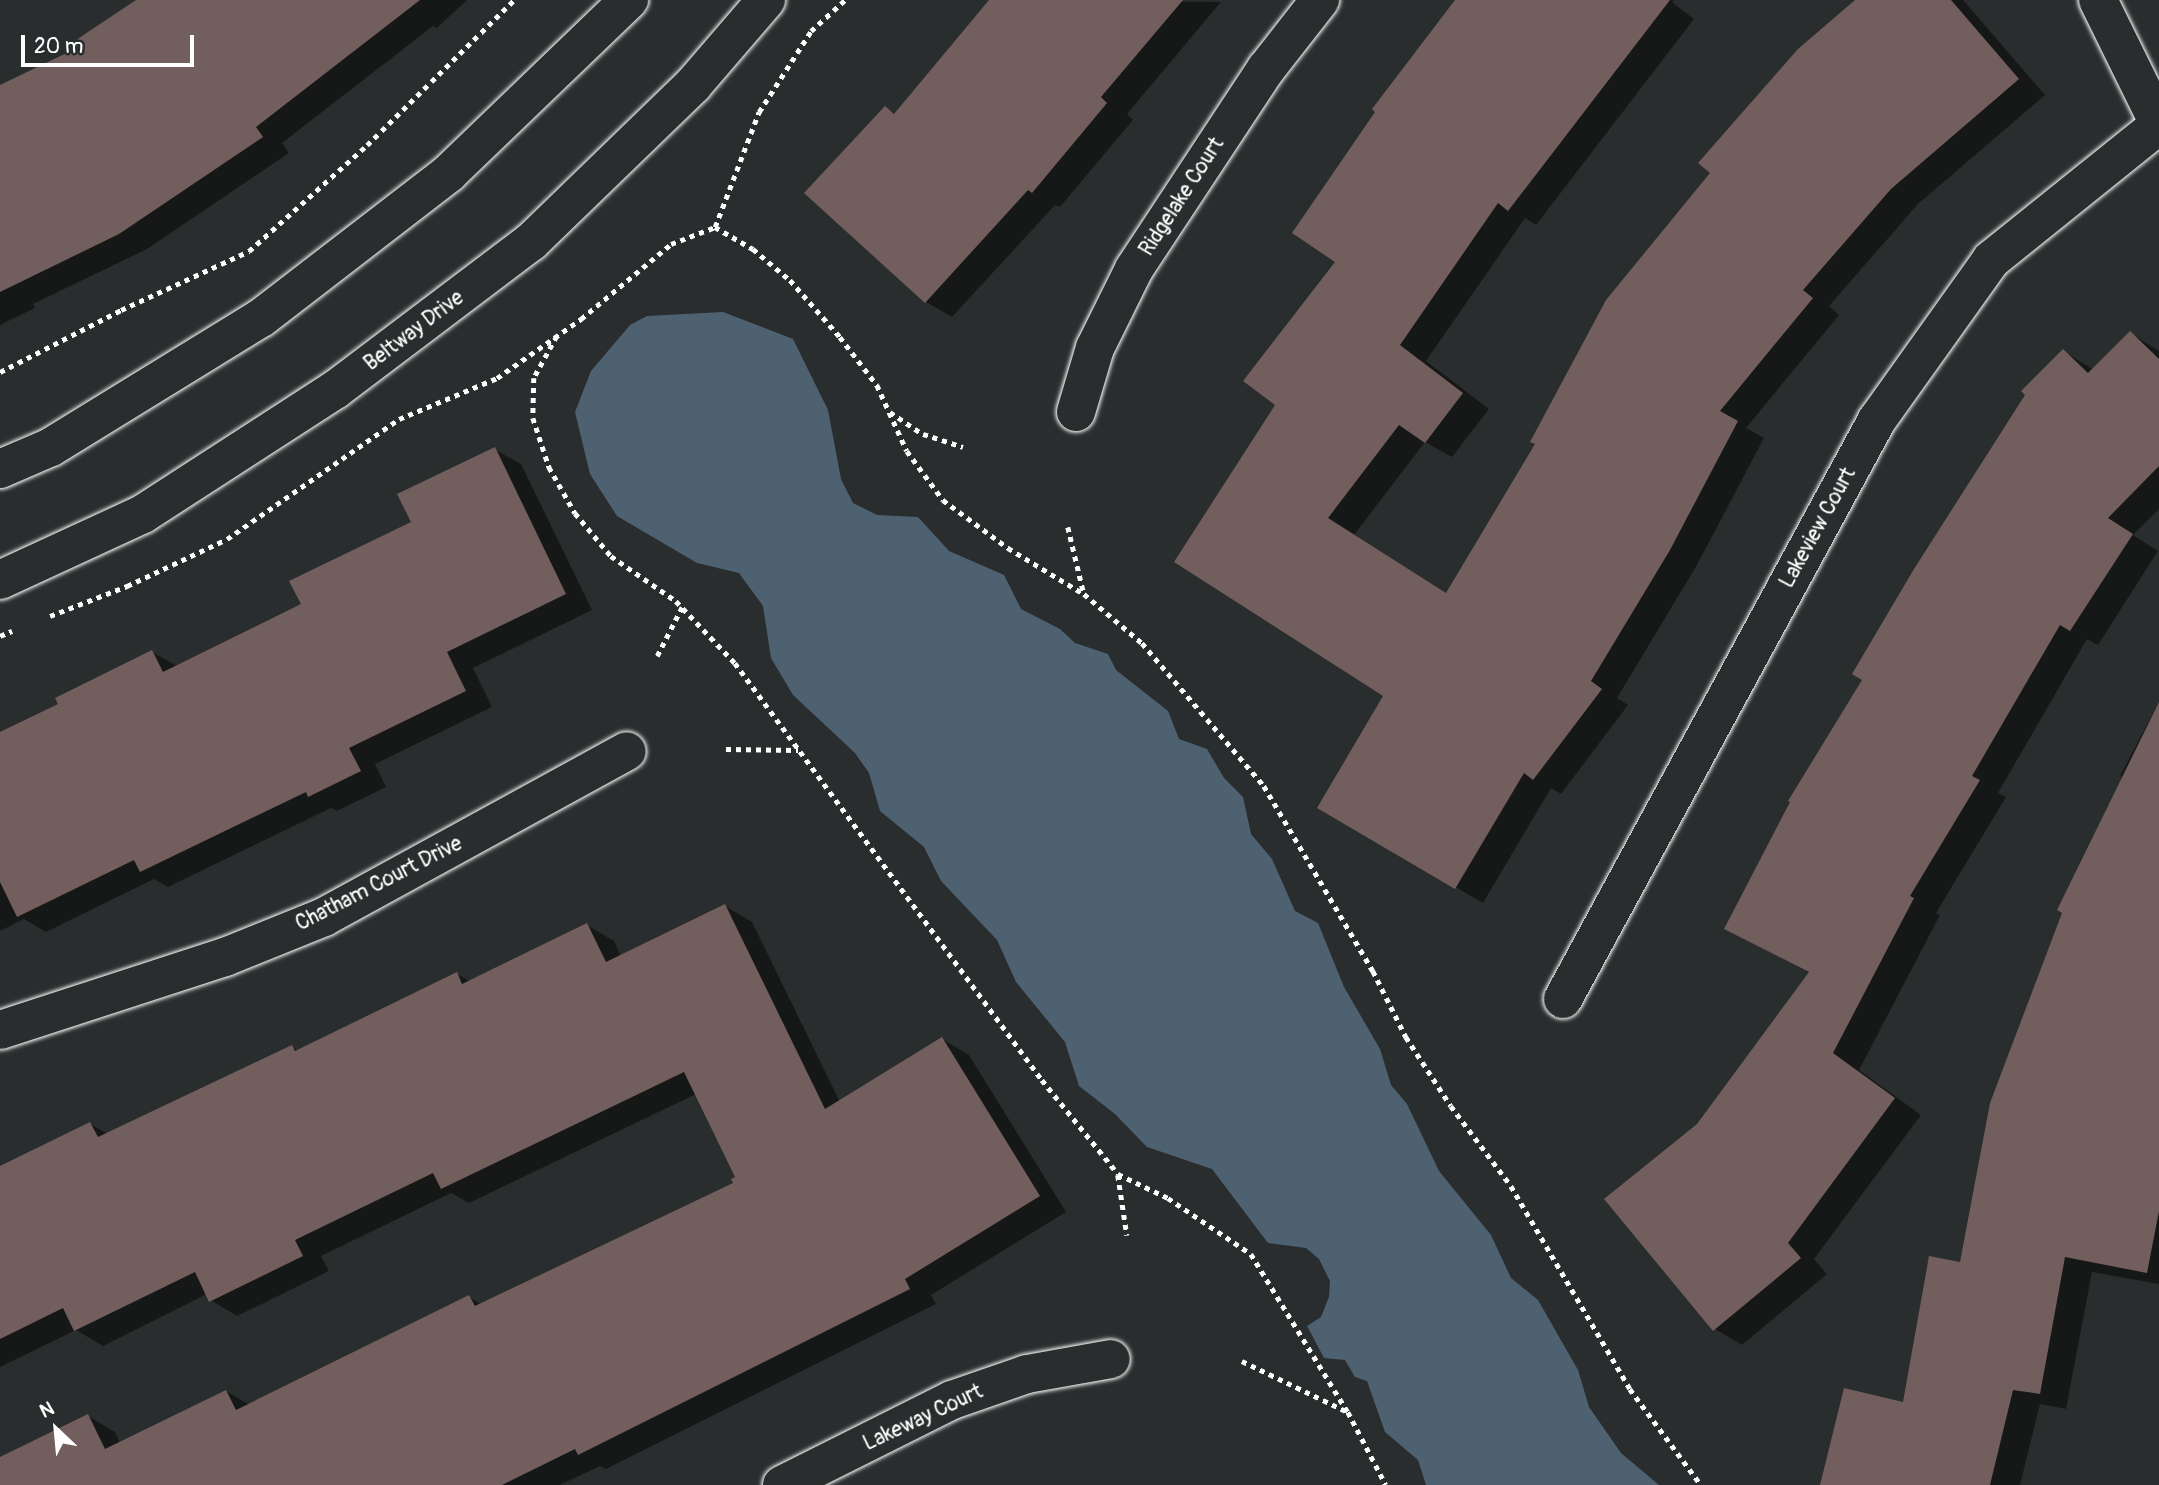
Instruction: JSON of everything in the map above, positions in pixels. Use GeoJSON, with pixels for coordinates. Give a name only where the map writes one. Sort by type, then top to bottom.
{"type":"FeatureCollection","features":[{"type":"Feature","properties":{"kind":"street"},"geometry":{"type":"LineString","coordinates":[[0,469],[51,447],[261,318],[449,173],[629,0]]}},
{"type":"Feature","properties":{"kind":"street","name":"Beltway Drive"},"geometry":{"type":"LineString","coordinates":[[0,580],[143,514],[335,390],[531,242],[693,85],[766,0]]}},
{"type":"Feature","properties":{"kind":"street","name":"Ridgelake Court"},"geometry":{"type":"LineString","coordinates":[[1076,412],[1095,348],[1135,269],[1266,69],[1320,0]]}},
{"type":"Feature","properties":{"kind":"street"},"geometry":{"type":"LineString","coordinates":[[2098,0],[2159,124]]}},
{"type":"Feature","properties":{"kind":"street","name":"Lakeview Court"},"geometry":{"type":"LineString","coordinates":[[1563,999],[1877,420],[1991,260],[2159,124]]}},
{"type":"Feature","properties":{"kind":"street","name":"Chatham Court Drive"},"geometry":{"type":"LineString","coordinates":[[0,1030],[225,957],[324,917],[627,751]]}},
{"type":"Feature","properties":{"kind":"street","name":"Lakeway Court"},"geometry":{"type":"LineString","coordinates":[[782,1485],[952,1400],[1027,1374],[1111,1359]]}},
{"type":"Feature","properties":{"kind":"path"},"geometry":{"type":"LineString","coordinates":[[0,372],[121,310],[249,251],[367,145],[514,0]]}},
{"type":"Feature","properties":{"kind":"path"},"geometry":{"type":"LineString","coordinates":[[38,621],[127,586],[227,539],[399,419],[497,378],[557,336],[671,244],[715,227],[759,112],[811,31],[845,0]]}},
{"type":"Feature","properties":{"kind":"path"},"geometry":{"type":"LineString","coordinates":[[715,227],[753,249],[790,280],[877,385],[907,452],[943,500],[1008,548],[1084,594],[1142,643],[1264,786],[1373,971],[1406,1037],[1451,1106],[1511,1186],[1630,1389],[1701,1485]]}},
{"type":"Feature","properties":{"kind":"path"},"geometry":{"type":"LineString","coordinates":[[557,336],[534,378],[533,418],[549,467],[575,513],[611,555],[682,607],[735,663],[1042,1080],[1118,1174],[1168,1198],[1251,1254],[1348,1412],[1386,1485]]}},
{"type":"Feature","properties":{"kind":"path"},"geometry":{"type":"LineString","coordinates":[[890,412],[923,434],[963,447]]}},
{"type":"Feature","properties":{"kind":"path"},"geometry":{"type":"LineString","coordinates":[[1068,527],[1084,594]]}},
{"type":"Feature","properties":{"kind":"path"},"geometry":{"type":"LineString","coordinates":[[657,656],[682,607]]}},
{"type":"Feature","properties":{"kind":"path"},"geometry":{"type":"LineString","coordinates":[[0,636],[25,626]]}},
{"type":"Feature","properties":{"kind":"path"},"geometry":{"type":"LineString","coordinates":[[726,749],[799,750]]}},
{"type":"Feature","properties":{"kind":"path"},"geometry":{"type":"LineString","coordinates":[[1118,1174],[1127,1235]]}},
{"type":"Feature","properties":{"kind":"path"},"geometry":{"type":"LineString","coordinates":[[1242,1361],[1348,1412]]}},
{"type":"Feature","properties":{"kind":"water"},"geometry":{"type":"Polygon","coordinates":[[[723,312],[793,339],[828,410],[841,479],[853,503],[877,515],[918,517],[949,551],[1004,575],[1021,609],[1060,629],[1075,643],[1108,654],[1116,670],[1168,711],[1179,739],[1207,749],[1224,778],[1243,797],[1251,834],[1272,859],[1295,911],[1318,923],[1344,987],[1380,1049],[1391,1085],[1407,1104],[1439,1171],[1491,1235],[1511,1278],[1538,1300],[1578,1370],[1589,1407],[1621,1453],[1659,1485],[1426,1485],[1418,1460],[1385,1432],[1367,1381],[1355,1377],[1345,1360],[1324,1358],[1307,1326],[1321,1317],[1329,1297],[1330,1281],[1319,1259],[1306,1248],[1268,1243],[1212,1169],[1147,1147],[1115,1114],[1079,1086],[1065,1042],[1016,982],[997,940],[941,881],[924,847],[880,811],[869,773],[855,753],[793,695],[771,658],[763,606],[739,573],[697,563],[617,516],[590,474],[575,412],[591,371],[630,325],[647,316],[723,312]]]}},
{"type":"Feature","properties":{"kind":"building"},"geometry":{"type":"Polygon","coordinates":[[[136,0],[420,0],[256,127],[263,137],[119,234],[0,292],[0,85],[77,48],[73,42],[136,0]]]}},
{"type":"Feature","properties":{"kind":"building"},"geometry":{"type":"Polygon","coordinates":[[[989,0],[1183,0],[1101,97],[1107,103],[1032,193],[1028,190],[925,303],[804,193],[885,106],[894,114],[989,0]]]}},
{"type":"Feature","properties":{"kind":"building"},"geometry":{"type":"Polygon","coordinates":[[[1455,0],[1670,0],[1508,211],[1498,203],[1400,345],[1463,393],[1425,443],[1399,425],[1328,518],[1446,593],[1535,444],[1530,442],[1606,300],[1710,173],[1698,163],[1798,49],[1855,0],[1951,0],[2019,79],[1891,189],[1803,290],[1813,298],[1720,411],[1738,421],[1670,550],[1591,681],[1602,689],[1533,780],[1524,773],[1455,889],[1317,808],[1383,696],[1174,562],[1275,405],[1243,381],[1335,262],[1292,233],[1375,112],[1372,109],[1455,0]]]}},
{"type":"Feature","properties":{"kind":"building"},"geometry":{"type":"Polygon","coordinates":[[[2130,331],[2159,359],[2159,466],[2108,518],[2133,534],[2070,631],[2060,625],[1972,776],[1980,780],[1910,896],[1914,898],[1833,1053],[1895,1098],[1788,1243],[1801,1258],[1713,1331],[1604,1199],[1697,1124],[1809,972],[1724,929],[1790,802],[1788,801],[1862,680],[1852,674],[1914,569],[2025,395],[2021,391],[2063,349],[2088,373],[2130,331]]]}},
{"type":"Feature","properties":{"kind":"building"},"geometry":{"type":"Polygon","coordinates":[[[495,447],[566,594],[447,652],[466,691],[349,748],[361,771],[308,797],[306,792],[140,872],[134,860],[17,917],[0,882],[0,732],[58,704],[55,698],[152,650],[163,672],[301,604],[289,581],[411,522],[397,494],[495,447]]]}},
{"type":"Feature","properties":{"kind":"building"},"geometry":{"type":"Polygon","coordinates":[[[2159,702],[2159,1211],[2147,1273],[2065,1257],[2040,1394],[2013,1390],[1990,1485],[1820,1485],[1844,1388],[1903,1402],[1929,1256],[1960,1262],[1990,1103],[2062,913],[2057,910],[2159,702]]]}},
{"type":"Feature","properties":{"kind":"building"},"geometry":{"type":"Polygon","coordinates":[[[725,904],[825,1109],[942,1037],[1040,1196],[905,1279],[910,1289],[578,1455],[575,1449],[502,1485],[0,1485],[0,1457],[88,1414],[105,1449],[226,1390],[236,1410],[469,1295],[475,1306],[733,1183],[731,1179],[735,1177],[684,1072],[441,1189],[433,1173],[295,1240],[303,1256],[209,1302],[195,1272],[74,1331],[63,1308],[0,1339],[0,1166],[90,1122],[98,1137],[292,1045],[295,1051],[457,972],[462,984],[587,923],[606,962],[725,904]]]}}]}
